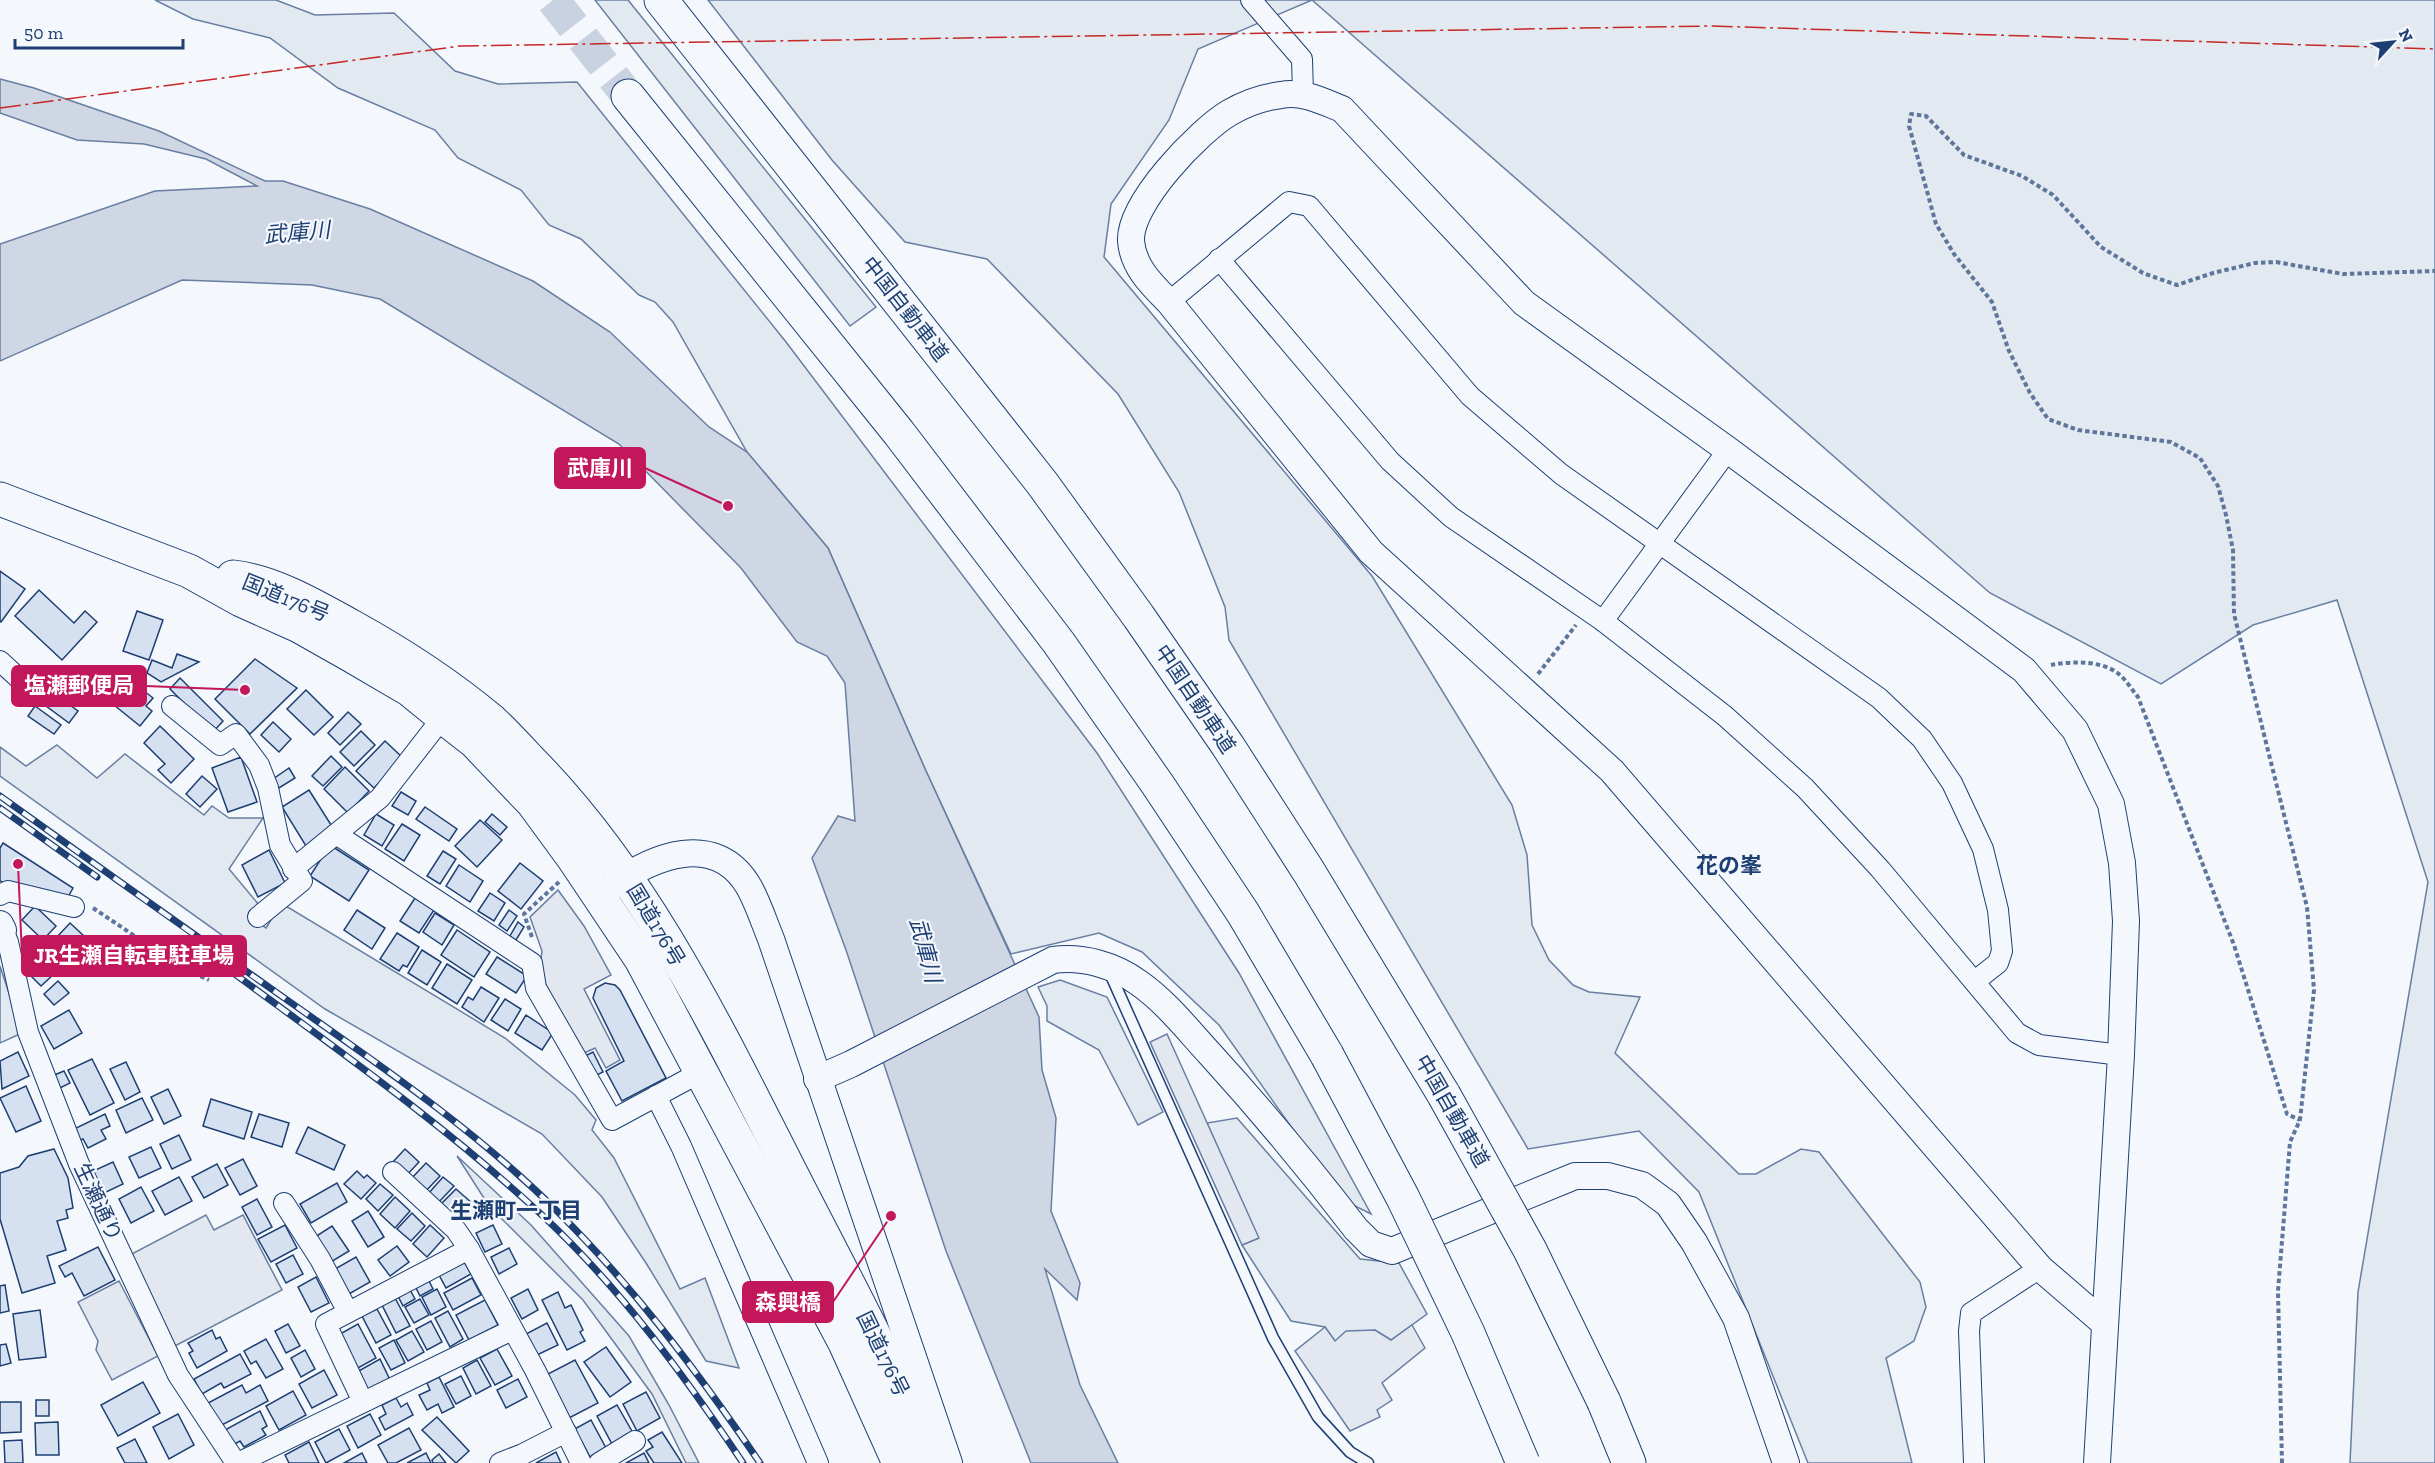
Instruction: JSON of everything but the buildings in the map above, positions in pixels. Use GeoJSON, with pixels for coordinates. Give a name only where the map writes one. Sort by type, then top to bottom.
{"type":"FeatureCollection","features":[{"type":"Feature","properties":{"kind":"highway","name":"中国自動車道"},"geometry":{"type":"LineString","coordinates":[[661,0],[1042,483],[1146,626],[1228,746],[1309,872],[1444,1095],[1530,1250],[1604,1402],[1629,1463]]}},
{"type":"Feature","properties":{"kind":"highway"},"geometry":{"type":"LineString","coordinates":[[628,96],[899,433],[1059,643],[1158,785],[1243,913],[1327,1055],[1403,1198],[1468,1333],[1523,1463]]}},
{"type":"Feature","properties":{"kind":"highway","name":"国道176号"},"geometry":{"type":"LineString","coordinates":[[0,499],[189,571],[241,600],[299,626],[410,690],[475,742],[533,803],[641,959],[701,1072],[858,1336],[915,1420],[932,1463]]}},
{"type":"Feature","properties":{"kind":"highway","name":"国道176号"},"geometry":{"type":"LineString","coordinates":[[189,571],[249,579],[315,606],[369,636],[426,673],[493,722],[556,785],[627,875],[665,936],[751,1095],[858,1336],[898,1463]]}},
{"type":"Feature","properties":{"kind":"street"},"geometry":{"type":"LineString","coordinates":[[1251,0],[1302,59],[1303,94]]}},
{"type":"Feature","properties":{"kind":"street"},"geometry":{"type":"LineString","coordinates":[[2097,1463],[2121,1055],[2126,921],[2122,863],[2111,804],[2076,730],[2024,670],[1728,450],[1524,303],[1342,110],[1303,94],[1282,94],[1254,101],[1228,113],[1198,138],[1158,181],[1140,209],[1131,240],[1141,273],[1169,302],[1371,552],[1612,771],[2040,1268],[2105,1324]]}},
{"type":"Feature","properties":{"kind":"street"},"geometry":{"type":"LineString","coordinates":[[1169,302],[1290,202],[1309,206],[1470,396],[1562,474],[1879,698],[1922,739],[1952,783],[1983,849],[1998,910],[2002,951],[1998,963],[1975,981]]}},
{"type":"Feature","properties":{"kind":"street"},"geometry":{"type":"LineString","coordinates":[[1219,259],[1390,461],[1450,516],[1603,621],[1725,716],[1805,788],[1880,869],[2017,1033],[2039,1045],[2121,1055]]}},
{"type":"Feature","properties":{"kind":"street"},"geometry":{"type":"LineString","coordinates":[[1603,621],[1728,450]]}},
{"type":"Feature","properties":{"kind":"street"},"geometry":{"type":"LineString","coordinates":[[0,661],[26,686]]}},
{"type":"Feature","properties":{"kind":"street"},"geometry":{"type":"LineString","coordinates":[[172,706],[220,745],[236,734],[259,765],[268,788],[280,845],[302,881],[258,916]]}},
{"type":"Feature","properties":{"kind":"street"},"geometry":{"type":"LineString","coordinates":[[293,869],[380,798],[444,717]]}},
{"type":"Feature","properties":{"kind":"street"},"geometry":{"type":"LineString","coordinates":[[336,834],[532,963],[536,988],[612,1120],[701,1072]]}},
{"type":"Feature","properties":{"kind":"street"},"geometry":{"type":"LineString","coordinates":[[599,896],[627,875],[663,857],[688,853],[707,854],[734,869],[748,886],[771,939],[949,1463]]}},
{"type":"Feature","properties":{"kind":"street"},"geometry":{"type":"LineString","coordinates":[[0,895],[8,891],[74,907]]}},
{"type":"Feature","properties":{"kind":"street","name":"生瀬通り"},"geometry":{"type":"LineString","coordinates":[[2,927],[8,942],[28,1032],[79,1164],[178,1375],[237,1463]]}},
{"type":"Feature","properties":{"kind":"street"},"geometry":{"type":"LineString","coordinates":[[817,1079],[851,1064],[1053,960],[1073,957],[1106,966],[1138,982],[1166,1006],[1233,1079],[1356,1229],[1371,1244],[1392,1251],[1575,1176],[1608,1176],[1642,1185],[1668,1204],[1694,1242],[1736,1318],[1786,1463]]}},
{"type":"Feature","properties":{"kind":"street"},"geometry":{"type":"LineString","coordinates":[[656,1096],[681,1146],[818,1463]]}},
{"type":"Feature","properties":{"kind":"street"},"geometry":{"type":"LineString","coordinates":[[393,1172],[456,1230],[469,1249],[498,1299],[581,1463]]}},
{"type":"Feature","properties":{"kind":"street"},"geometry":{"type":"LineString","coordinates":[[284,1203],[320,1259],[348,1312]]}},
{"type":"Feature","properties":{"kind":"street"},"geometry":{"type":"LineString","coordinates":[[363,1402],[326,1324],[469,1249]]}},
{"type":"Feature","properties":{"kind":"street"},"geometry":{"type":"LineString","coordinates":[[1974,1463],[1969,1330],[1971,1313],[2040,1268]]}},
{"type":"Feature","properties":{"kind":"street"},"geometry":{"type":"LineString","coordinates":[[237,1463],[512,1330]]}},
{"type":"Feature","properties":{"kind":"street"},"geometry":{"type":"LineString","coordinates":[[500,1463],[566,1432]]}},
{"type":"Feature","properties":{"kind":"street"},"geometry":{"type":"LineString","coordinates":[[599,1463],[635,1441]]}},
{"type":"Feature","properties":{"kind":"lane"},"geometry":{"type":"LineString","coordinates":[[1106,966],[1273,1338],[1318,1417],[1350,1452],[1368,1463]]}},
{"type":"Feature","properties":{"kind":"path"},"geometry":{"type":"LineString","coordinates":[[2282,1463],[2278,1291],[2290,1142],[2300,1120],[2314,990],[2307,907],[2234,614],[2233,550],[2226,514],[2218,486],[2200,459],[2171,442],[2078,430],[2048,419],[2030,393],[2009,351],[1992,302],[1954,254],[1936,224],[1910,126],[1911,114],[1926,116],[1964,154],[2022,176],[2054,195],[2101,248],[2143,273],[2177,285],[2255,263],[2276,262],[2343,274],[2435,271]]}},
{"type":"Feature","properties":{"kind":"path"},"geometry":{"type":"LineString","coordinates":[[1526,691],[1568,634]]}},
{"type":"Feature","properties":{"kind":"path"},"geometry":{"type":"LineString","coordinates":[[2024,670],[2064,662],[2094,664],[2120,674],[2138,698],[2234,945],[2287,1114],[2300,1120]]}},
{"type":"Feature","properties":{"kind":"path"},"geometry":{"type":"LineString","coordinates":[[532,963],[537,952],[524,914],[563,879]]}},
{"type":"Feature","properties":{"kind":"path"},"geometry":{"type":"LineString","coordinates":[[74,907],[86,903],[184,969],[209,980]]}},
{"type":"Feature","properties":{"kind":"shaded area"},"geometry":{"type":"Polygon","coordinates":[[[155,0],[276,0],[315,15],[394,13],[455,71],[498,84],[577,82],[786,342],[1097,753],[1239,973],[1371,1214],[1343,1200],[1219,1025],[1142,952],[1099,933],[1011,954],[926,771],[828,548],[747,452],[673,322],[655,302],[639,295],[581,239],[549,225],[521,190],[458,158],[435,130],[338,88],[270,38],[193,19],[155,0]]]}},
{"type":"Feature","properties":{"kind":"shaded area"},"geometry":{"type":"Polygon","coordinates":[[[595,0],[628,0],[876,307],[850,326],[595,0]]]}},
{"type":"Feature","properties":{"kind":"shaded area"},"geometry":{"type":"Polygon","coordinates":[[[708,0],[1312,0],[1198,49],[1169,120],[1111,204],[1104,257],[1372,576],[1512,805],[1527,855],[1532,925],[1549,960],[1573,985],[1589,992],[1640,997],[1615,1053],[1739,1174],[1756,1174],[1801,1149],[1819,1152],[1920,1282],[1926,1307],[1914,1341],[1886,1358],[1912,1463],[1808,1463],[1699,1192],[1639,1131],[1528,1149],[1229,640],[1225,607],[1179,492],[1118,394],[987,259],[905,242],[832,160],[708,0]]]}},
{"type":"Feature","properties":{"kind":"shaded area"},"geometry":{"type":"Polygon","coordinates":[[[1312,0],[2435,0],[2435,1463],[2350,1463],[2358,1292],[2428,882],[2337,600],[2253,625],[2161,684],[1990,593],[1312,0]]]}},
{"type":"Feature","properties":{"kind":"shaded area"},"geometry":{"type":"Polygon","coordinates":[[[57,745],[97,778],[125,754],[204,815],[212,806],[229,818],[263,818],[229,869],[259,905],[250,915],[266,928],[281,903],[505,1038],[575,1095],[596,1120],[592,1130],[614,1158],[680,1289],[705,1278],[739,1368],[706,1361],[646,1263],[602,1197],[542,1134],[325,1009],[0,776],[0,747],[26,766],[57,745]]]}},
{"type":"Feature","properties":{"kind":"shaded area"},"geometry":{"type":"Polygon","coordinates":[[[558,890],[584,926],[611,975],[584,989],[620,1060],[606,1068],[595,1048],[582,1054],[545,983],[540,966],[542,951],[530,917],[558,890]]]}},
{"type":"Feature","properties":{"kind":"shaded area"},"geometry":{"type":"Polygon","coordinates":[[[0,966],[22,1033],[0,1043],[0,966]]]}},
{"type":"Feature","properties":{"kind":"shaded area"},"geometry":{"type":"Polygon","coordinates":[[[1060,980],[1107,997],[1163,1112],[1138,1125],[1099,1050],[1047,1021],[1047,1006],[1038,987],[1060,980]]]}},
{"type":"Feature","properties":{"kind":"shaded area"},"geometry":{"type":"Polygon","coordinates":[[[1167,1034],[1259,1238],[1242,1245],[1150,1042],[1167,1034]]]}},
{"type":"Feature","properties":{"kind":"shaded area"},"geometry":{"type":"Polygon","coordinates":[[[1237,1118],[1360,1259],[1399,1263],[1427,1314],[1391,1340],[1375,1330],[1335,1341],[1325,1327],[1291,1321],[1242,1245],[1258,1238],[1207,1123],[1237,1118]]]}},
{"type":"Feature","properties":{"kind":"shaded area"},"geometry":{"type":"Polygon","coordinates":[[[457,1156],[531,1225],[629,1336],[699,1463],[686,1463],[652,1394],[583,1300],[489,1206],[457,1156]]]}},
{"type":"Feature","properties":{"kind":"shaded area"},"geometry":{"type":"Polygon","coordinates":[[[206,1215],[214,1230],[243,1215],[282,1290],[173,1347],[126,1257],[206,1215]]]}},
{"type":"Feature","properties":{"kind":"shaded area"},"geometry":{"type":"Polygon","coordinates":[[[119,1281],[158,1356],[112,1380],[96,1350],[98,1341],[78,1302],[119,1281]]]}},
{"type":"Feature","properties":{"kind":"shaded area"},"geometry":{"type":"Polygon","coordinates":[[[1412,1325],[1425,1348],[1382,1383],[1392,1400],[1377,1410],[1380,1417],[1350,1431],[1295,1351],[1325,1327],[1335,1341],[1346,1331],[1375,1330],[1391,1340],[1412,1325]]]}},
{"type":"Feature","properties":{"kind":"water"},"geometry":{"type":"Polygon","coordinates":[[[0,79],[34,88],[159,131],[265,181],[283,181],[370,209],[533,281],[610,332],[709,427],[747,452],[828,548],[926,771],[1039,1017],[1042,1070],[1056,1118],[1051,1211],[1080,1283],[1077,1300],[1045,1269],[1080,1385],[1118,1463],[1031,1463],[946,1251],[846,950],[812,858],[838,816],[855,821],[845,683],[827,656],[797,642],[741,568],[619,444],[380,299],[312,285],[182,280],[0,361],[0,244],[155,191],[257,186],[206,159],[144,144],[77,140],[0,113],[0,79]]]}},
{"type":"Feature","properties":{"kind":"tunnel"},"geometry":{"type":"LineString","coordinates":[[553,0],[628,96]]}},
{"type":"Feature","properties":{"kind":"railway"},"geometry":{"type":"LineString","coordinates":[[0,796],[422,1096],[490,1150],[584,1238],[638,1299],[713,1396],[760,1463]]}},
{"type":"Feature","properties":{"kind":"railway"},"geometry":{"type":"LineString","coordinates":[[0,808],[97,877]]}},
{"type":"Feature","properties":{"kind":"railway"},"geometry":{"type":"LineString","coordinates":[[232,972],[430,1120],[543,1216],[572,1244],[625,1303],[674,1365],[743,1463]]}},
{"type":"Feature","properties":{"kind":"power"},"geometry":{"type":"LineString","coordinates":[[0,108],[460,46],[1712,26],[2435,49]]}},
{"type":"Feature","properties":{"kind":"place","name":"武庫川"},"geometry":{"type":"Point","coordinates":[728,506]}},
{"type":"Feature","properties":{"kind":"place","name":"塩瀬郵便局"},"geometry":{"type":"Point","coordinates":[245,690]}},
{"type":"Feature","properties":{"kind":"place","name":"JR生瀬自転車駐車場"},"geometry":{"type":"Point","coordinates":[18,864]}},
{"type":"Feature","properties":{"kind":"place","name":"森興橋"},"geometry":{"type":"Point","coordinates":[891,1216]}},
{"type":"Feature","properties":{"kind":"district","name":"花の峯"},"geometry":{"type":"Point","coordinates":[1729,865]}},
{"type":"Feature","properties":{"kind":"district","name":"生瀬町一丁目"},"geometry":{"type":"Point","coordinates":[516,1210]}}]}
